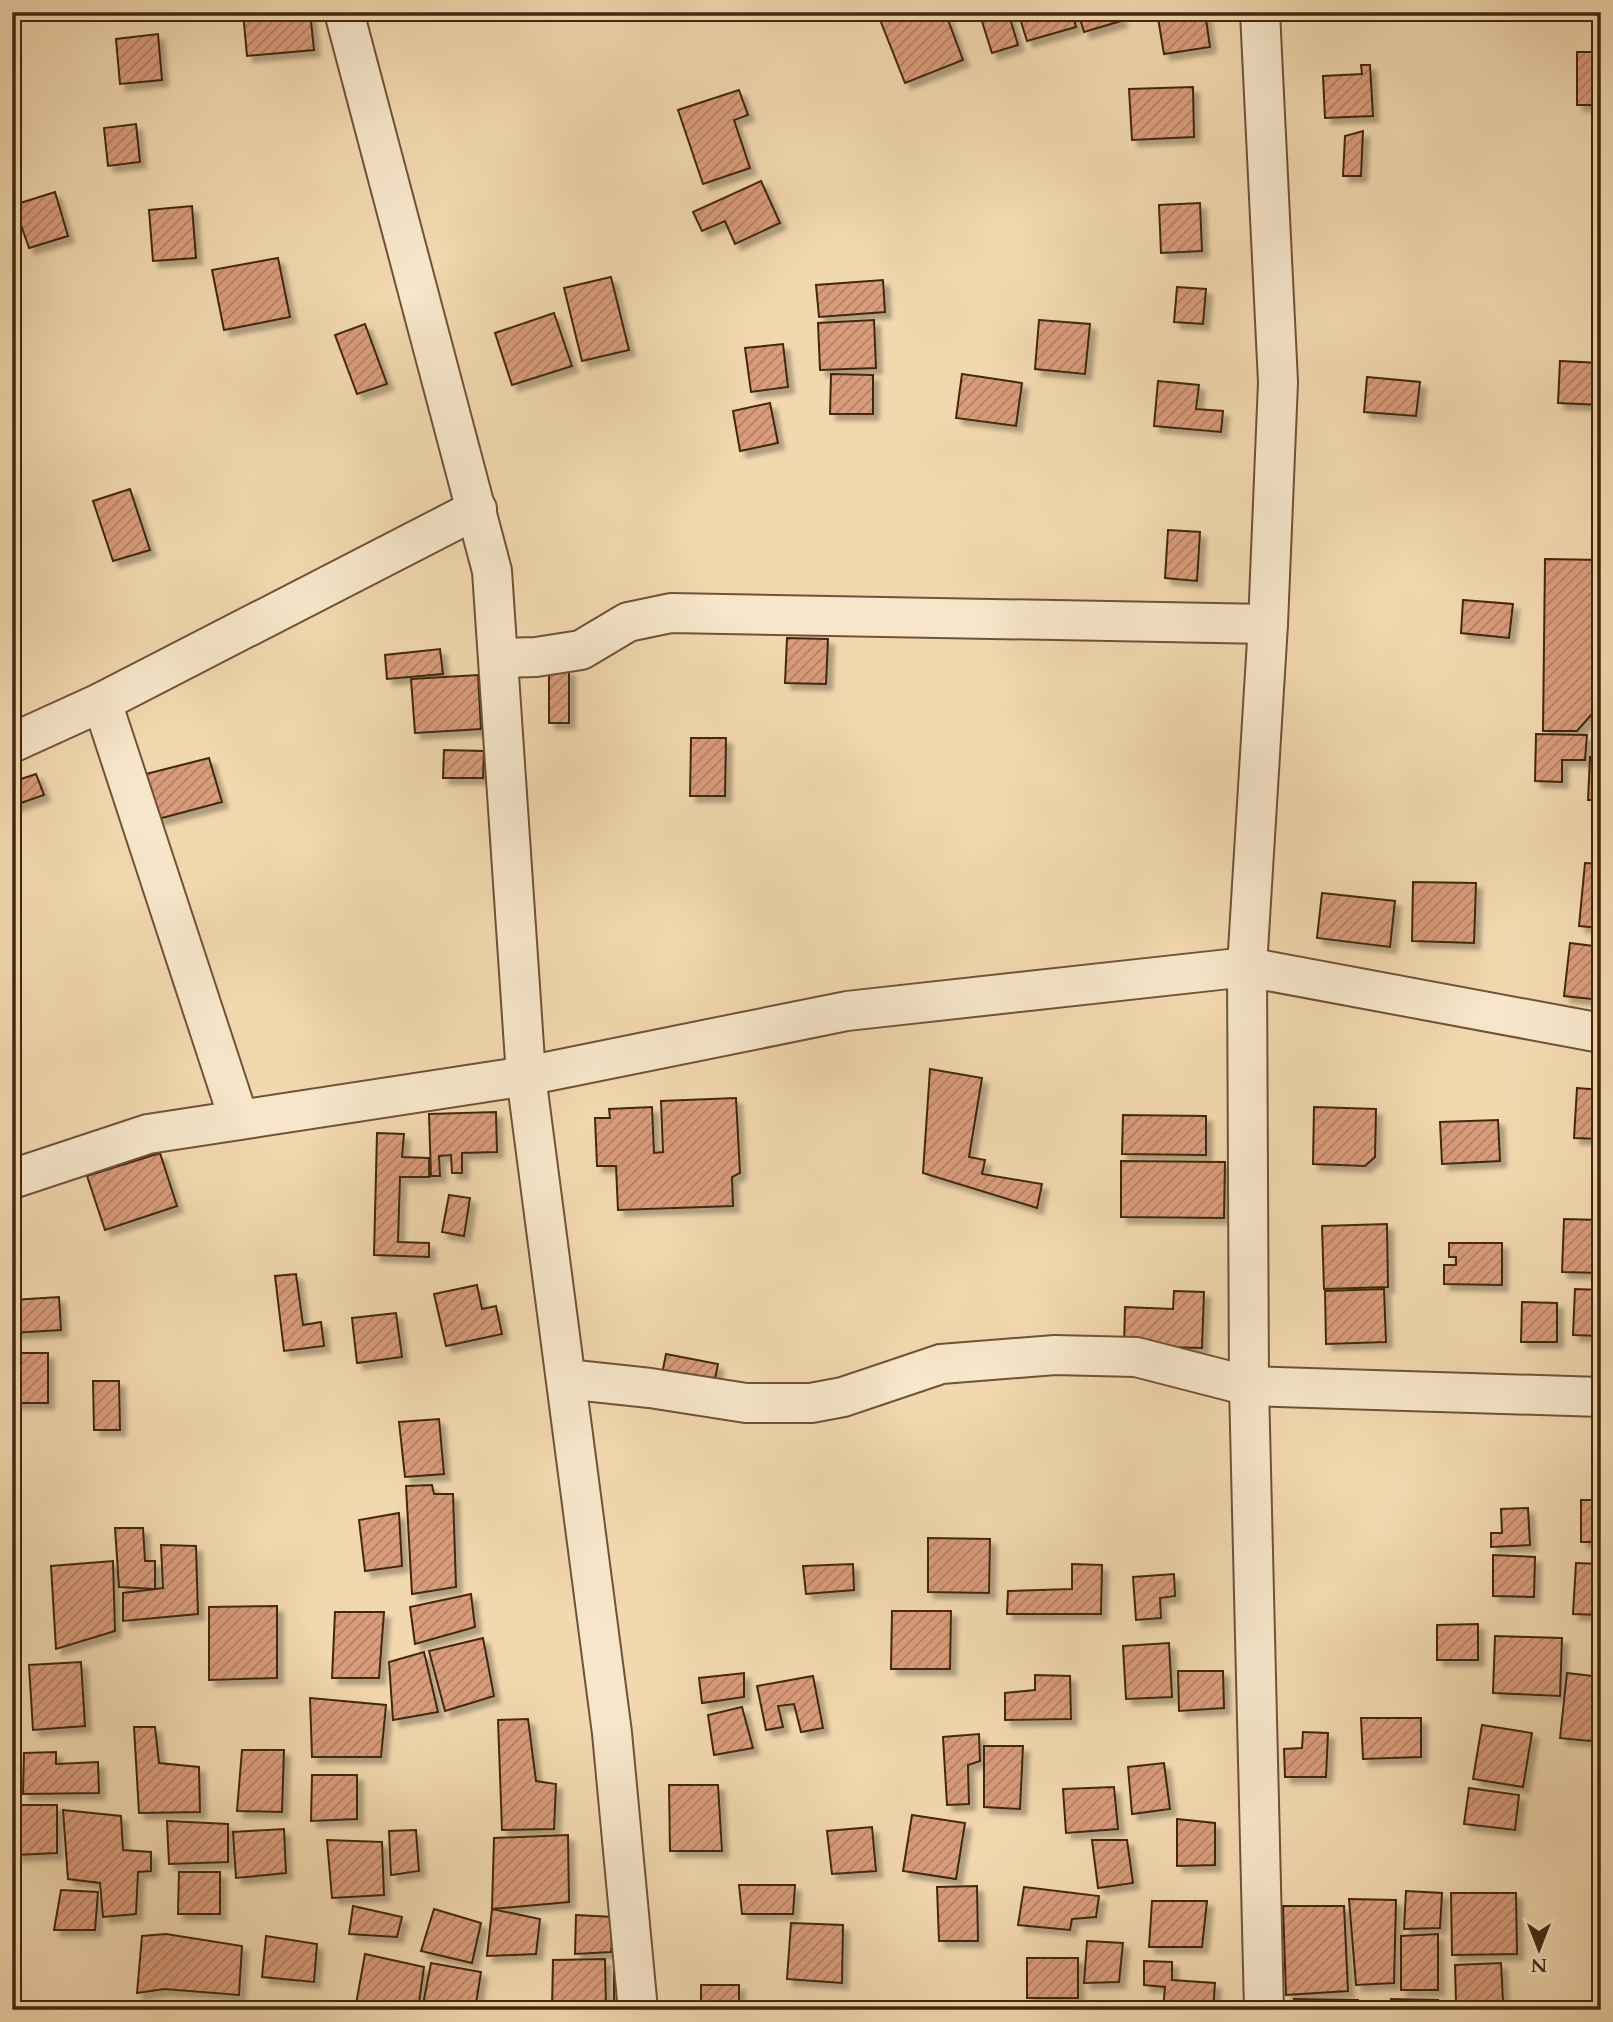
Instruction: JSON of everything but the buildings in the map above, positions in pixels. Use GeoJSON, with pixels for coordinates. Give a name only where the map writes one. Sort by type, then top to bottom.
{"type":"FeatureCollection","features":[{"type":"Feature","properties":{"kind":"street"},"geometry":{"type":"LineString","coordinates":[[344,12],[492,571],[526,1076],[612,1733],[638,2010]]}},
{"type":"Feature","properties":{"kind":"street"},"geometry":{"type":"LineString","coordinates":[[1260,12],[1278,382],[1268,625],[1247,967],[1250,1386],[1264,2010]]}},
{"type":"Feature","properties":{"kind":"street"},"geometry":{"type":"LineString","coordinates":[[12,743],[102,702],[477,509]]}},
{"type":"Feature","properties":{"kind":"street"},"geometry":{"type":"LineString","coordinates":[[498,658],[537,657],[581,650],[628,622],[671,613],[1268,625]]}},
{"type":"Feature","properties":{"kind":"street"},"geometry":{"type":"LineString","coordinates":[[102,702],[239,1120]]}},
{"type":"Feature","properties":{"kind":"street"},"geometry":{"type":"LineString","coordinates":[[12,1179],[148,1134],[526,1076],[847,1010],[1247,967],[1601,1033]]}},
{"type":"Feature","properties":{"kind":"street"},"geometry":{"type":"LineString","coordinates":[[566,1379],[650,1388],[746,1403],[811,1403],[842,1397],[941,1364],[1055,1355],[1136,1357],[1250,1386],[1601,1397]]}}]}
